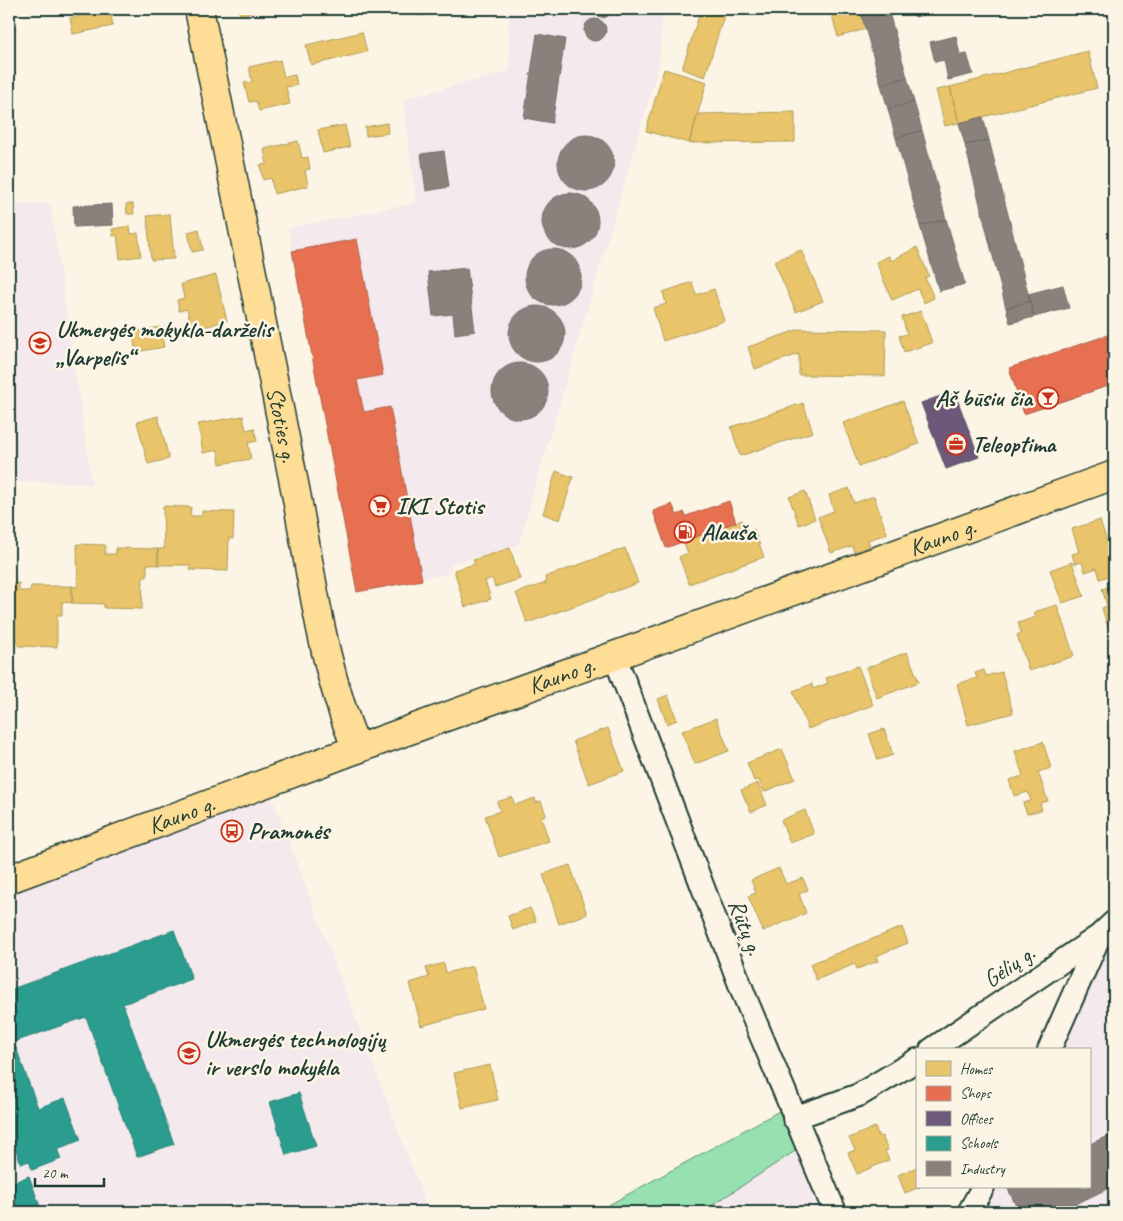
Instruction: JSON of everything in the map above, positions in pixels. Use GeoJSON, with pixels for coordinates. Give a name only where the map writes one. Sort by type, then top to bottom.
{"type":"FeatureCollection","features":[{"type":"Feature","properties":{"kind":"main road","name":"Stoties g."},"geometry":{"type":"LineString","coordinates":[[199,9],[322,637],[337,698],[357,749]]}},
{"type":"Feature","properties":{"kind":"main road","name":"Kauno g."},"geometry":{"type":"LineString","coordinates":[[9,879],[357,749],[1114,475]]}},
{"type":"Feature","properties":{"kind":"street","name":"Rūtų g."},"geometry":{"type":"LineString","coordinates":[[615,657],[744,995],[835,1212]]}},
{"type":"Feature","properties":{"kind":"street"},"geometry":{"type":"LineString","coordinates":[[1050,1048],[1107,929]]}},
{"type":"Feature","properties":{"kind":"street","name":"Gėlių g."},"geometry":{"type":"LineString","coordinates":[[934,1048],[1107,929]]}},
{"type":"Feature","properties":{"kind":"street"},"geometry":{"type":"LineString","coordinates":[[794,1118],[859,1095],[916,1061]]}},
{"type":"Feature","properties":{"kind":"street"},"geometry":{"type":"LineString","coordinates":[[969,1212],[981,1188]]}},
{"type":"Feature","properties":{"kind":"shaded area"},"geometry":{"type":"Polygon","coordinates":[[[508,9],[663,9],[659,65],[518,545],[451,564],[450,573],[357,592],[288,228],[416,203],[403,99],[510,71],[508,9]]]}},
{"type":"Feature","properties":{"kind":"shaded area","name":"Ukmergės mokykla-darželis „Varpelis“"},"geometry":{"type":"Polygon","coordinates":[[[9,204],[50,204],[92,484],[9,481],[9,204]]]}},
{"type":"Feature","properties":{"kind":"shaded area","name":"Ukmergės technologijų ir verslo mokykla"},"geometry":{"type":"Polygon","coordinates":[[[272,797],[429,1212],[9,1212],[9,894],[272,797]]]}},
{"type":"Feature","properties":{"kind":"shaded area"},"geometry":{"type":"Polygon","coordinates":[[[1114,937],[1114,1212],[958,1212],[970,1188],[1090,1188],[1090,1048],[1037,1048],[1082,954],[1114,937]]]}},
{"type":"Feature","properties":{"kind":"shaded area"},"geometry":{"type":"Polygon","coordinates":[[[815,1138],[846,1212],[702,1212],[815,1138]]]}},
{"type":"Feature","properties":{"kind":"green space"},"geometry":{"type":"Polygon","coordinates":[[[799,1100],[815,1138],[702,1212],[596,1212],[799,1100]]]}},
{"type":"Feature","properties":{"kind":"building: Homes"},"geometry":{"type":"Polygon","coordinates":[[[238,9],[266,9],[240,15],[238,9]]]}},
{"type":"Feature","properties":{"kind":"building: Homes"},"geometry":{"type":"Polygon","coordinates":[[[417,9],[446,9],[419,16],[417,9]]]}},
{"type":"Feature","properties":{"kind":"building: Homes"},"geometry":{"type":"Polygon","coordinates":[[[701,9],[726,9],[705,77],[682,69],[701,9]]]}},
{"type":"Feature","properties":{"kind":"building: Homes"},"geometry":{"type":"Polygon","coordinates":[[[830,9],[860,9],[866,29],[838,37],[830,9]]]}},
{"type":"Feature","properties":{"kind":"building: Homes"},"geometry":{"type":"Polygon","coordinates":[[[110,10],[113,26],[73,34],[70,18],[110,10]]]}},
{"type":"Feature","properties":{"kind":"building: Homes"},"geometry":{"type":"Polygon","coordinates":[[[362,32],[367,52],[311,65],[306,45],[362,32]]]}},
{"type":"Feature","properties":{"kind":"building: Homes"},"geometry":{"type":"Polygon","coordinates":[[[1088,51],[1097,88],[959,123],[950,87],[1088,51]]]}},
{"type":"Feature","properties":{"kind":"building: Homes"},"geometry":{"type":"Polygon","coordinates":[[[280,60],[284,77],[295,75],[297,85],[286,87],[290,104],[259,111],[256,101],[249,102],[244,83],[252,82],[249,67],[280,60]]]}},
{"type":"Feature","properties":{"kind":"building: Homes"},"geometry":{"type":"Polygon","coordinates":[[[664,69],[707,82],[689,143],[646,131],[664,69]]]}},
{"type":"Feature","properties":{"kind":"building: Homes"},"geometry":{"type":"Polygon","coordinates":[[[950,87],[959,123],[945,126],[936,90],[950,87]]]}},
{"type":"Feature","properties":{"kind":"building: Homes"},"geometry":{"type":"Polygon","coordinates":[[[795,112],[795,142],[689,143],[698,114],[795,112]]]}},
{"type":"Feature","properties":{"kind":"building: Homes"},"geometry":{"type":"Polygon","coordinates":[[[387,123],[388,133],[366,136],[365,127],[387,123]]]}},
{"type":"Feature","properties":{"kind":"building: Homes"},"geometry":{"type":"Polygon","coordinates":[[[345,125],[350,147],[323,153],[318,130],[345,125]]]}},
{"type":"Feature","properties":{"kind":"building: Homes"},"geometry":{"type":"Polygon","coordinates":[[[298,141],[302,158],[308,157],[310,169],[305,170],[308,186],[274,194],[271,178],[263,180],[260,165],[267,164],[264,149],[298,141]]]}},
{"type":"Feature","properties":{"kind":"building: Homes"},"geometry":{"type":"Polygon","coordinates":[[[126,204],[133,204],[134,214],[127,214],[126,204]]]}},
{"type":"Feature","properties":{"kind":"building: Homes"},"geometry":{"type":"Polygon","coordinates":[[[170,214],[174,259],[151,260],[147,216],[170,214]]]}},
{"type":"Feature","properties":{"kind":"building: Homes"},"geometry":{"type":"Polygon","coordinates":[[[130,226],[131,234],[138,233],[141,256],[120,259],[117,235],[113,236],[112,229],[130,226]]]}},
{"type":"Feature","properties":{"kind":"building: Homes"},"geometry":{"type":"Polygon","coordinates":[[[199,229],[203,250],[192,252],[188,232],[199,229]]]}},
{"type":"Feature","properties":{"kind":"building: Homes"},"geometry":{"type":"Polygon","coordinates":[[[917,247],[929,276],[925,278],[934,298],[924,303],[918,289],[892,300],[876,262],[889,256],[891,261],[917,247]]]}},
{"type":"Feature","properties":{"kind":"building: Homes"},"geometry":{"type":"Polygon","coordinates":[[[801,250],[823,301],[796,312],[774,261],[801,250]]]}},
{"type":"Feature","properties":{"kind":"building: Homes"},"geometry":{"type":"Polygon","coordinates":[[[216,275],[227,321],[192,330],[187,309],[179,311],[177,300],[184,298],[181,284],[216,275]]]}},
{"type":"Feature","properties":{"kind":"building: Homes"},"geometry":{"type":"Polygon","coordinates":[[[692,282],[696,295],[714,289],[724,321],[663,341],[653,308],[666,304],[663,292],[692,282]]]}},
{"type":"Feature","properties":{"kind":"building: Homes"},"geometry":{"type":"Polygon","coordinates":[[[921,311],[932,343],[904,352],[899,336],[907,334],[902,317],[921,311]]]}},
{"type":"Feature","properties":{"kind":"building: Homes"},"geometry":{"type":"Polygon","coordinates":[[[160,327],[164,347],[136,352],[132,332],[160,327]]]}},
{"type":"Feature","properties":{"kind":"building: Homes"},"geometry":{"type":"Polygon","coordinates":[[[800,329],[886,330],[885,376],[799,375],[799,354],[755,369],[748,347],[800,329]]]}},
{"type":"Feature","properties":{"kind":"building: Homes"},"geometry":{"type":"Polygon","coordinates":[[[903,401],[919,444],[859,466],[843,423],[903,401]]]}},
{"type":"Feature","properties":{"kind":"building: Homes"},"geometry":{"type":"Polygon","coordinates":[[[803,403],[813,432],[740,456],[731,427],[803,403]]]}},
{"type":"Feature","properties":{"kind":"building: Homes"},"geometry":{"type":"Polygon","coordinates":[[[158,416],[169,459],[148,464],[137,422],[158,416]]]}},
{"type":"Feature","properties":{"kind":"building: Homes"},"geometry":{"type":"Polygon","coordinates":[[[243,416],[246,430],[254,428],[257,441],[248,443],[251,459],[220,464],[218,450],[203,453],[198,424],[243,416]]]}},
{"type":"Feature","properties":{"kind":"building: Homes"},"geometry":{"type":"Polygon","coordinates":[[[556,471],[573,477],[560,520],[543,514],[556,471]]]}},
{"type":"Feature","properties":{"kind":"building: Homes"},"geometry":{"type":"Polygon","coordinates":[[[849,488],[854,503],[874,496],[887,534],[868,540],[870,546],[854,552],[852,546],[831,553],[818,517],[834,511],[829,495],[849,488]]]}},
{"type":"Feature","properties":{"kind":"building: Homes"},"geometry":{"type":"Polygon","coordinates":[[[805,491],[815,519],[799,525],[789,497],[805,491]]]}},
{"type":"Feature","properties":{"kind":"building: Homes"},"geometry":{"type":"Polygon","coordinates":[[[163,506],[191,507],[190,516],[202,516],[202,511],[234,512],[233,539],[229,538],[228,571],[190,570],[190,565],[158,565],[158,549],[164,549],[163,506]]]}},
{"type":"Feature","properties":{"kind":"building: Homes"},"geometry":{"type":"Polygon","coordinates":[[[742,520],[746,532],[754,529],[764,557],[689,584],[679,557],[688,553],[683,541],[742,520]]]}},
{"type":"Feature","properties":{"kind":"building: Homes"},"geometry":{"type":"Polygon","coordinates":[[[1100,520],[1114,564],[1114,574],[1100,579],[1097,568],[1085,572],[1082,562],[1075,564],[1072,554],[1079,552],[1072,529],[1100,520]]]}},
{"type":"Feature","properties":{"kind":"building: Homes"},"geometry":{"type":"Polygon","coordinates":[[[77,544],[105,545],[105,554],[116,554],[116,548],[158,549],[158,565],[147,564],[147,577],[143,577],[142,609],[104,608],[104,604],[72,603],[72,586],[78,587],[77,544]]]}},
{"type":"Feature","properties":{"kind":"building: Homes"},"geometry":{"type":"Polygon","coordinates":[[[510,548],[520,579],[495,587],[492,578],[485,581],[491,599],[465,607],[454,570],[475,564],[473,560],[510,548]]]}},
{"type":"Feature","properties":{"kind":"building: Homes"},"geometry":{"type":"Polygon","coordinates":[[[625,548],[638,583],[527,623],[516,593],[546,583],[545,577],[625,548]]]}},
{"type":"Feature","properties":{"kind":"building: Homes"},"geometry":{"type":"Polygon","coordinates":[[[1072,562],[1084,596],[1062,603],[1050,570],[1072,562]]]}},
{"type":"Feature","properties":{"kind":"building: Homes"},"geometry":{"type":"Polygon","coordinates":[[[9,583],[19,583],[19,591],[30,591],[31,586],[72,586],[72,603],[62,602],[62,615],[57,615],[57,647],[18,646],[18,642],[9,641],[9,583]]]}},
{"type":"Feature","properties":{"kind":"building: Homes"},"geometry":{"type":"Polygon","coordinates":[[[1114,585],[1114,630],[1109,631],[1102,608],[1107,606],[1102,589],[1114,585]]]}},
{"type":"Feature","properties":{"kind":"building: Homes"},"geometry":{"type":"Polygon","coordinates":[[[1057,605],[1074,656],[1029,671],[1017,635],[1021,633],[1018,623],[1036,617],[1034,612],[1057,605]]]}},
{"type":"Feature","properties":{"kind":"building: Homes"},"geometry":{"type":"Polygon","coordinates":[[[907,652],[919,682],[877,698],[866,668],[907,652]]]}},
{"type":"Feature","properties":{"kind":"building: Homes"},"geometry":{"type":"Polygon","coordinates":[[[858,666],[873,705],[808,729],[793,691],[812,684],[813,689],[828,683],[826,678],[858,666]]]}},
{"type":"Feature","properties":{"kind":"building: Homes"},"geometry":{"type":"Polygon","coordinates":[[[984,670],[986,676],[1002,672],[1013,713],[968,725],[957,684],[977,678],[975,673],[984,670]]]}},
{"type":"Feature","properties":{"kind":"building: Homes"},"geometry":{"type":"Polygon","coordinates":[[[668,695],[677,720],[667,724],[658,699],[668,695]]]}},
{"type":"Feature","properties":{"kind":"building: Homes"},"geometry":{"type":"Polygon","coordinates":[[[716,718],[729,751],[695,764],[682,731],[716,718]]]}},
{"type":"Feature","properties":{"kind":"building: Homes"},"geometry":{"type":"Polygon","coordinates":[[[608,728],[624,771],[589,784],[573,741],[608,728]]]}},
{"type":"Feature","properties":{"kind":"building: Homes"},"geometry":{"type":"Polygon","coordinates":[[[884,729],[893,755],[878,760],[869,734],[884,729]]]}},
{"type":"Feature","properties":{"kind":"building: Homes"},"geometry":{"type":"Polygon","coordinates":[[[1043,742],[1051,768],[1038,772],[1048,801],[1040,803],[1042,810],[1027,814],[1023,803],[1031,801],[1028,792],[1014,796],[1009,780],[1023,776],[1015,751],[1043,742]]]}},
{"type":"Feature","properties":{"kind":"building: Homes"},"geometry":{"type":"Polygon","coordinates":[[[782,749],[795,779],[764,792],[759,780],[754,781],[747,763],[782,749]]]}},
{"type":"Feature","properties":{"kind":"building: Homes"},"geometry":{"type":"Polygon","coordinates":[[[758,783],[767,805],[751,812],[741,790],[758,783]]]}},
{"type":"Feature","properties":{"kind":"building: Homes"},"geometry":{"type":"Polygon","coordinates":[[[512,797],[515,805],[535,798],[536,803],[541,801],[546,815],[541,817],[549,841],[499,857],[485,816],[500,811],[497,802],[512,797]]]}},
{"type":"Feature","properties":{"kind":"building: Homes"},"geometry":{"type":"Polygon","coordinates":[[[805,810],[814,834],[790,843],[781,820],[805,810]]]}},
{"type":"Feature","properties":{"kind":"building: Homes"},"geometry":{"type":"Polygon","coordinates":[[[570,865],[587,914],[559,924],[543,874],[570,865]]]}},
{"type":"Feature","properties":{"kind":"building: Homes"},"geometry":{"type":"Polygon","coordinates":[[[779,868],[786,884],[803,878],[808,890],[799,894],[806,913],[763,931],[748,896],[756,893],[751,880],[779,868]]]}},
{"type":"Feature","properties":{"kind":"building: Homes"},"geometry":{"type":"Polygon","coordinates":[[[530,908],[536,921],[513,930],[508,916],[530,908]]]}},
{"type":"Feature","properties":{"kind":"building: Homes"},"geometry":{"type":"Polygon","coordinates":[[[902,927],[908,943],[876,956],[878,961],[857,969],[855,964],[816,980],[810,964],[902,927]]]}},
{"type":"Feature","properties":{"kind":"building: Homes"},"geometry":{"type":"Polygon","coordinates":[[[444,963],[446,973],[473,966],[484,1009],[421,1026],[410,983],[429,977],[426,968],[444,963]]]}},
{"type":"Feature","properties":{"kind":"building: Homes"},"geometry":{"type":"Polygon","coordinates":[[[490,1065],[498,1100],[462,1108],[454,1073],[490,1065]]]}},
{"type":"Feature","properties":{"kind":"building: Homes"},"geometry":{"type":"Polygon","coordinates":[[[875,1127],[879,1137],[882,1136],[888,1150],[885,1151],[889,1160],[857,1174],[848,1153],[855,1150],[849,1138],[875,1127]]]}},
{"type":"Feature","properties":{"kind":"building: Homes"},"geometry":{"type":"Polygon","coordinates":[[[916,1167],[918,1188],[905,1193],[898,1175],[916,1167]]]}},
{"type":"Feature","properties":{"kind":"building: Shops"},"geometry":{"type":"Polygon","coordinates":[[[357,239],[383,375],[357,380],[364,412],[390,407],[422,580],[357,592],[292,251],[357,239]]]}},
{"type":"Feature","properties":{"kind":"building: Shops"},"geometry":{"type":"Polygon","coordinates":[[[1114,333],[1114,384],[1024,414],[1009,368],[1114,333]]]}},
{"type":"Feature","properties":{"kind":"building: Shops","name":"Alauša"},"geometry":{"type":"Polygon","coordinates":[[[729,501],[736,522],[666,548],[653,511],[672,504],[677,515],[684,512],[686,516],[729,501]]]}},
{"type":"Feature","properties":{"kind":"building: Offices"},"geometry":{"type":"Polygon","coordinates":[[[954,391],[979,457],[946,469],[921,403],[954,391]]]}},
{"type":"Feature","properties":{"kind":"building: Schools"},"geometry":{"type":"Polygon","coordinates":[[[174,930],[192,979],[123,1004],[174,1144],[137,1157],[86,1017],[14,1042],[38,1108],[65,1098],[81,1140],[57,1149],[61,1159],[32,1170],[29,1161],[21,1164],[9,1131],[9,990],[174,930]]]}},
{"type":"Feature","properties":{"kind":"building: Schools"},"geometry":{"type":"Polygon","coordinates":[[[299,1093],[316,1146],[286,1155],[270,1102],[299,1093]]]}},
{"type":"Feature","properties":{"kind":"building: Schools"},"geometry":{"type":"Polygon","coordinates":[[[29,1176],[42,1212],[13,1212],[11,1207],[9,1208],[9,1184],[29,1176]]]}},
{"type":"Feature","properties":{"kind":"building: Industry"},"geometry":{"type":"Polygon","coordinates":[[[592,9],[614,9],[611,14],[604,18],[596,15],[592,9]]]}},
{"type":"Feature","properties":{"kind":"building: Industry"},"geometry":{"type":"Polygon","coordinates":[[[860,9],[888,9],[907,77],[881,85],[860,9]]]}},
{"type":"Feature","properties":{"kind":"building: Industry"},"geometry":{"type":"Polygon","coordinates":[[[913,9],[942,9],[942,10],[915,17],[913,9]]]}},
{"type":"Feature","properties":{"kind":"building: Industry"},"geometry":{"type":"Polygon","coordinates":[[[595,19],[603,22],[606,30],[603,38],[595,41],[587,38],[584,30],[587,22],[595,19]]]}},
{"type":"Feature","properties":{"kind":"building: Industry"},"geometry":{"type":"Polygon","coordinates":[[[537,34],[565,39],[552,123],[524,118],[537,34]]]}},
{"type":"Feature","properties":{"kind":"building: Industry"},"geometry":{"type":"Polygon","coordinates":[[[956,36],[960,55],[967,54],[973,74],[948,80],[944,60],[935,62],[930,42],[956,36]]]}},
{"type":"Feature","properties":{"kind":"building: Industry"},"geometry":{"type":"Polygon","coordinates":[[[907,77],[914,102],[888,109],[881,85],[907,77]]]}},
{"type":"Feature","properties":{"kind":"building: Industry"},"geometry":{"type":"Polygon","coordinates":[[[914,102],[922,130],[896,138],[888,109],[914,102]]]}},
{"type":"Feature","properties":{"kind":"building: Industry"},"geometry":{"type":"Polygon","coordinates":[[[983,117],[989,140],[965,145],[959,123],[983,117]]]}},
{"type":"Feature","properties":{"kind":"building: Industry"},"geometry":{"type":"Polygon","coordinates":[[[922,130],[946,219],[920,226],[896,138],[922,130]]]}},
{"type":"Feature","properties":{"kind":"building: Industry"},"geometry":{"type":"Polygon","coordinates":[[[580,135],[592,135],[606,143],[614,157],[612,174],[606,183],[592,191],[580,191],[570,186],[563,179],[558,169],[558,157],[563,147],[570,140],[580,135]]]}},
{"type":"Feature","properties":{"kind":"building: Industry"},"geometry":{"type":"Polygon","coordinates":[[[989,140],[1030,301],[1006,308],[965,145],[989,140]]]}},
{"type":"Feature","properties":{"kind":"building: Industry"},"geometry":{"type":"Polygon","coordinates":[[[444,151],[449,187],[426,191],[421,154],[444,151]]]}},
{"type":"Feature","properties":{"kind":"building: Industry"},"geometry":{"type":"Polygon","coordinates":[[[564,193],[576,193],[590,201],[598,215],[596,232],[590,241],[576,249],[564,249],[554,244],[547,237],[542,227],[542,215],[547,205],[554,198],[564,193]]]}},
{"type":"Feature","properties":{"kind":"building: Industry"},"geometry":{"type":"Polygon","coordinates":[[[112,204],[113,225],[74,227],[73,206],[112,204]]]}},
{"type":"Feature","properties":{"kind":"building: Industry"},"geometry":{"type":"Polygon","coordinates":[[[946,219],[965,284],[939,291],[920,226],[946,219]]]}},
{"type":"Feature","properties":{"kind":"building: Industry"},"geometry":{"type":"Polygon","coordinates":[[[547,249],[559,249],[573,257],[581,271],[579,288],[573,297],[559,305],[547,305],[537,300],[530,293],[525,283],[525,271],[530,261],[537,254],[547,249]]]}},
{"type":"Feature","properties":{"kind":"building: Industry"},"geometry":{"type":"Polygon","coordinates":[[[467,268],[475,331],[455,334],[453,314],[433,316],[428,272],[467,268]]]}},
{"type":"Feature","properties":{"kind":"building: Industry"},"geometry":{"type":"Polygon","coordinates":[[[1063,285],[1069,308],[1034,317],[1028,294],[1063,285]]]}},
{"type":"Feature","properties":{"kind":"building: Industry"},"geometry":{"type":"Polygon","coordinates":[[[1030,301],[1034,317],[1010,323],[1006,308],[1030,301]]]}},
{"type":"Feature","properties":{"kind":"building: Industry"},"geometry":{"type":"Polygon","coordinates":[[[532,306],[542,306],[557,314],[563,323],[565,334],[563,345],[557,354],[542,362],[532,362],[521,357],[514,350],[509,339],[509,329],[514,318],[521,311],[532,306]]]}},
{"type":"Feature","properties":{"kind":"building: Industry"},"geometry":{"type":"Polygon","coordinates":[[[514,363],[526,363],[540,371],[548,385],[546,402],[540,411],[526,419],[514,419],[504,414],[497,407],[492,397],[492,385],[497,375],[504,368],[514,363]]]}},
{"type":"Feature","properties":{"kind":"building: Industry"},"geometry":{"type":"Polygon","coordinates":[[[1114,1133],[1114,1180],[1109,1183],[1111,1187],[1059,1212],[1019,1212],[1008,1189],[1010,1188],[1090,1188],[1090,1149],[1092,1148],[1090,1144],[1114,1133]]]}},
{"type":"Feature","properties":{"kind":"place","name":"Ukmergės mokykla-darželis „Varpelis“"},"geometry":{"type":"Point","coordinates":[40,343]}},
{"type":"Feature","properties":{"kind":"place","name":"Aš būsiu čia"},"geometry":{"type":"Point","coordinates":[1048,398]}},
{"type":"Feature","properties":{"kind":"place","name":"Teleoptima"},"geometry":{"type":"Point","coordinates":[956,444]}},
{"type":"Feature","properties":{"kind":"place","name":"IKI Stotis"},"geometry":{"type":"Point","coordinates":[380,506]}},
{"type":"Feature","properties":{"kind":"place","name":"Alauša"},"geometry":{"type":"Point","coordinates":[685,532]}},
{"type":"Feature","properties":{"kind":"place","name":"Pramonės"},"geometry":{"type":"Point","coordinates":[232,831]}},
{"type":"Feature","properties":{"kind":"place","name":"Ukmergės technologijų ir verslo mokykla"},"geometry":{"type":"Point","coordinates":[189,1053]}}]}
